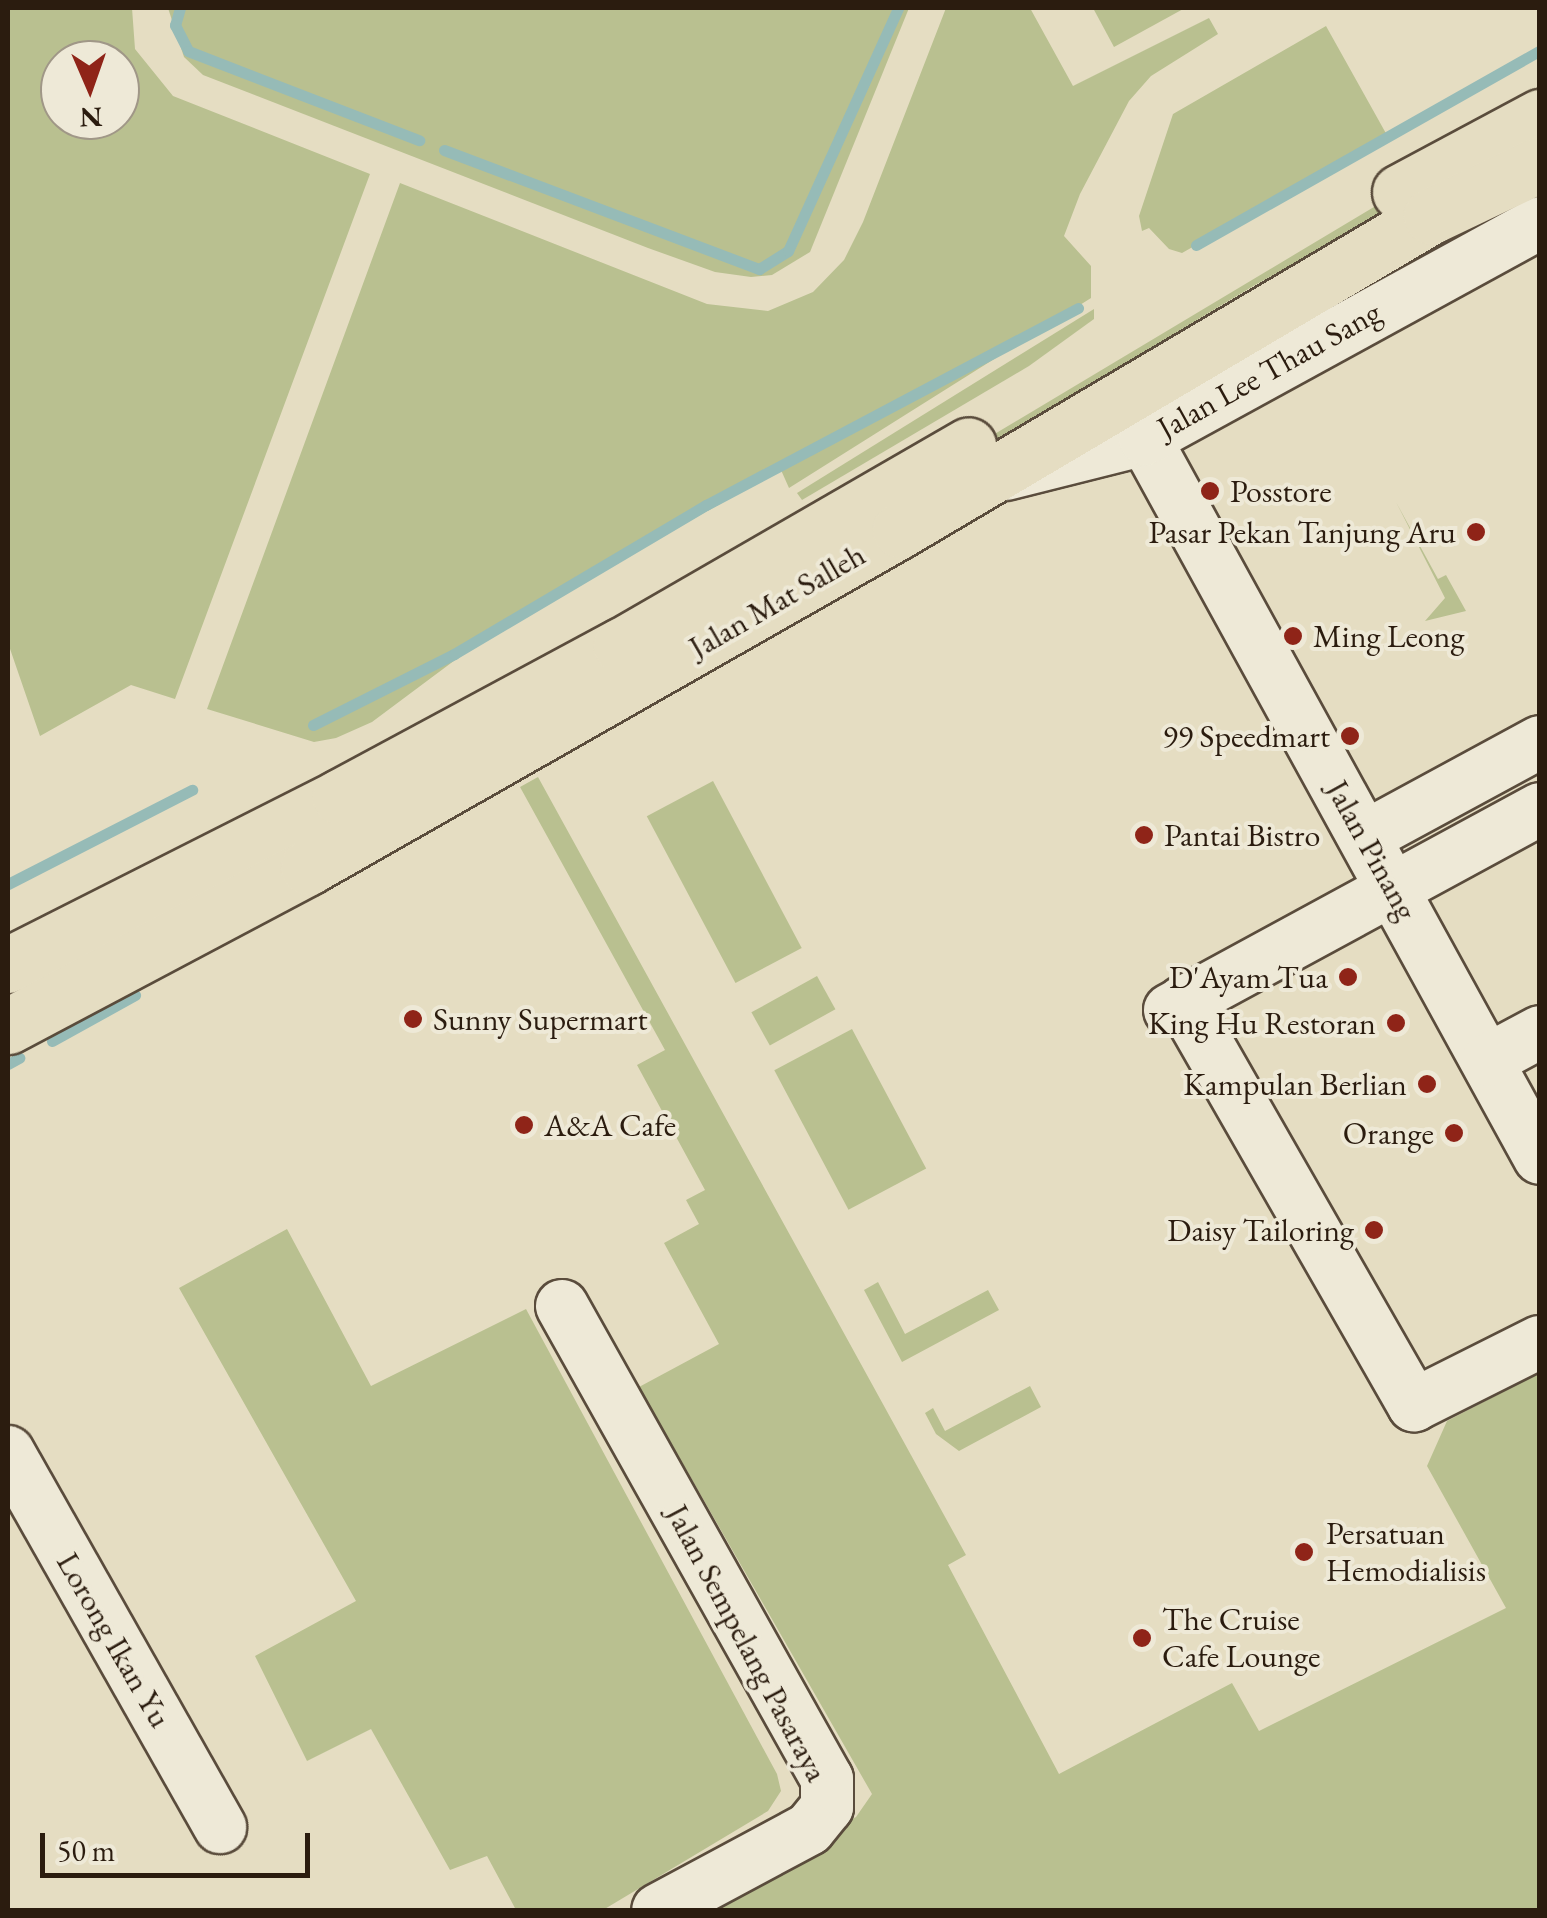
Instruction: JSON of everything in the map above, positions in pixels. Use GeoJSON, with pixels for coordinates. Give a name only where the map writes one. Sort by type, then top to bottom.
{"type":"FeatureCollection","features":[{"type":"Feature","properties":{"kind":"main road","name":"Jalan Mat Salleh"},"geometry":{"type":"LineString","coordinates":[[8,965],[340,797],[621,646],[1406,189],[1540,116]]}},
{"type":"Feature","properties":{"kind":"main road","name":"Jalan Mat Salleh"},"geometry":{"type":"LineString","coordinates":[[8,1026],[308,867],[985,479],[1430,216],[1540,164]]}},
{"type":"Feature","properties":{"kind":"street","name":"Jalan Lee Thau Sang"},"geometry":{"type":"LineString","coordinates":[[985,479],[1145,438],[1540,223]]}},
{"type":"Feature","properties":{"kind":"street","name":"Jalan Pinang"},"geometry":{"type":"LineString","coordinates":[[1145,438],[1540,1158]]}},
{"type":"Feature","properties":{"kind":"street"},"geometry":{"type":"LineString","coordinates":[[1364,837],[1540,742]]}},
{"type":"Feature","properties":{"kind":"street"},"geometry":{"type":"LineString","coordinates":[[1540,809],[1176,1006],[1414,1404],[1540,1342]]}},
{"type":"Feature","properties":{"kind":"street"},"geometry":{"type":"LineString","coordinates":[[1488,1060],[1540,1032]]}},
{"type":"Feature","properties":{"kind":"street","name":"Jalan Sempelang Pasaraya"},"geometry":{"type":"LineString","coordinates":[[562,1306],[826,1779],[827,1807],[808,1829],[658,1910]]}},
{"type":"Feature","properties":{"kind":"street","name":"Lorong Ikan Yu"},"geometry":{"type":"LineString","coordinates":[[8,1452],[220,1827]]}},
{"type":"Feature","properties":{"kind":"green space"},"geometry":{"type":"Polygon","coordinates":[[[8,8],[132,8],[134,40],[40,40],[40,140],[140,140],[140,55],[173,96],[370,174],[175,699],[131,685],[40,736],[8,643],[8,8]]]}},
{"type":"Feature","properties":{"kind":"green space"},"geometry":{"type":"Polygon","coordinates":[[[168,8],[909,8],[810,252],[772,275],[751,277],[715,272],[648,248],[203,75],[184,57],[168,8]]]}},
{"type":"Feature","properties":{"kind":"green space"},"geometry":{"type":"Polygon","coordinates":[[[946,8],[1030,8],[1073,86],[1209,18],[1218,34],[1151,76],[1129,101],[1080,194],[1064,236],[1091,266],[1091,298],[789,488],[781,470],[502,625],[372,722],[336,738],[314,742],[207,709],[400,183],[707,304],[768,311],[813,292],[844,260],[863,222],[946,8]]]}},
{"type":"Feature","properties":{"kind":"green space"},"geometry":{"type":"Polygon","coordinates":[[[1093,8],[1185,8],[1114,47],[1093,8]]]}},
{"type":"Feature","properties":{"kind":"green space"},"geometry":{"type":"Polygon","coordinates":[[[1326,26],[1388,137],[1182,253],[1169,249],[1149,228],[1142,231],[1139,216],[1173,114],[1326,26]]]}},
{"type":"Feature","properties":{"kind":"green space"},"geometry":{"type":"Polygon","coordinates":[[[1399,192],[1408,201],[1255,285],[790,565],[931,472],[1399,192]]]}},
{"type":"Feature","properties":{"kind":"green space"},"geometry":{"type":"Polygon","coordinates":[[[1094,309],[1094,319],[1029,366],[802,500],[797,493],[1094,309]]]}},
{"type":"Feature","properties":{"kind":"green space"},"geometry":{"type":"Polygon","coordinates":[[[1396,502],[1438,579],[1446,575],[1466,611],[1425,621],[1445,598],[1396,502]]]}},
{"type":"Feature","properties":{"kind":"green space"},"geometry":{"type":"Polygon","coordinates":[[[538,777],[966,1555],[948,1565],[1059,1774],[1232,1683],[1259,1731],[1506,1608],[1427,1466],[1447,1421],[1539,1373],[1538,1910],[685,1910],[856,1817],[872,1794],[639,1387],[719,1344],[664,1243],[699,1224],[686,1200],[705,1190],[637,1065],[665,1050],[520,787],[538,777]]]}},
{"type":"Feature","properties":{"kind":"green space"},"geometry":{"type":"Polygon","coordinates":[[[713,781],[802,948],[736,983],[647,816],[713,781]]]}},
{"type":"Feature","properties":{"kind":"green space"},"geometry":{"type":"Polygon","coordinates":[[[817,976],[835,1009],[770,1046],[751,1012],[817,976]]]}},
{"type":"Feature","properties":{"kind":"green space"},"geometry":{"type":"Polygon","coordinates":[[[852,1029],[926,1169],[848,1210],[774,1070],[852,1029]]]}},
{"type":"Feature","properties":{"kind":"green space"},"geometry":{"type":"Polygon","coordinates":[[[287,1229],[371,1386],[526,1309],[777,1774],[781,1791],[768,1811],[603,1910],[516,1910],[487,1856],[450,1870],[371,1729],[307,1761],[255,1656],[356,1601],[179,1288],[287,1229]]]}},
{"type":"Feature","properties":{"kind":"green space"},"geometry":{"type":"Polygon","coordinates":[[[878,1282],[905,1334],[988,1290],[999,1310],[902,1362],[864,1290],[878,1282]]]}},
{"type":"Feature","properties":{"kind":"green space"},"geometry":{"type":"Polygon","coordinates":[[[1030,1386],[1041,1407],[959,1451],[936,1434],[925,1413],[933,1408],[945,1431],[1030,1386]]]}},
{"type":"Feature","properties":{"kind":"waterway"},"geometry":{"type":"LineString","coordinates":[[180,8],[175,25],[188,51],[419,140]]}},
{"type":"Feature","properties":{"kind":"waterway"},"geometry":{"type":"LineString","coordinates":[[444,150],[759,269],[788,251],[898,8]]}},
{"type":"Feature","properties":{"kind":"waterway"},"geometry":{"type":"LineString","coordinates":[[1196,245],[1540,50]]}},
{"type":"Feature","properties":{"kind":"waterway"},"geometry":{"type":"LineString","coordinates":[[313,725],[454,654],[706,505],[1078,308]]}},
{"type":"Feature","properties":{"kind":"waterway"},"geometry":{"type":"LineString","coordinates":[[8,884],[192,790]]}},
{"type":"Feature","properties":{"kind":"waterway"},"geometry":{"type":"LineString","coordinates":[[52,1041],[135,995]]}},
{"type":"Feature","properties":{"kind":"waterway"},"geometry":{"type":"LineString","coordinates":[[8,1064],[19,1058]]}},
{"type":"Feature","properties":{"kind":"place","name":"Posstore"},"geometry":{"type":"Point","coordinates":[1210,491]}},
{"type":"Feature","properties":{"kind":"place","name":"Pasar Pekan Tanjung Aru"},"geometry":{"type":"Point","coordinates":[1476,532]}},
{"type":"Feature","properties":{"kind":"place","name":"Ming Leong"},"geometry":{"type":"Point","coordinates":[1293,636]}},
{"type":"Feature","properties":{"kind":"place","name":"99 Speedmart"},"geometry":{"type":"Point","coordinates":[1350,736]}},
{"type":"Feature","properties":{"kind":"place","name":"Pantai Bistro"},"geometry":{"type":"Point","coordinates":[1144,835]}},
{"type":"Feature","properties":{"kind":"place","name":"D'Ayam Tua"},"geometry":{"type":"Point","coordinates":[1348,977]}},
{"type":"Feature","properties":{"kind":"place","name":"Sunny Supermart"},"geometry":{"type":"Point","coordinates":[413,1019]}},
{"type":"Feature","properties":{"kind":"place","name":"King Hu Restoran"},"geometry":{"type":"Point","coordinates":[1396,1023]}},
{"type":"Feature","properties":{"kind":"place","name":"Kampulan Berlian"},"geometry":{"type":"Point","coordinates":[1427,1084]}},
{"type":"Feature","properties":{"kind":"place","name":"A&A Cafe"},"geometry":{"type":"Point","coordinates":[524,1125]}},
{"type":"Feature","properties":{"kind":"place","name":"Orange"},"geometry":{"type":"Point","coordinates":[1454,1133]}},
{"type":"Feature","properties":{"kind":"place","name":"Daisy Tailoring"},"geometry":{"type":"Point","coordinates":[1374,1230]}},
{"type":"Feature","properties":{"kind":"place","name":"Persatuan Hemodialisis"},"geometry":{"type":"Point","coordinates":[1304,1552]}},
{"type":"Feature","properties":{"kind":"place","name":"The Cruise Cafe Lounge"},"geometry":{"type":"Point","coordinates":[1142,1638]}}]}
